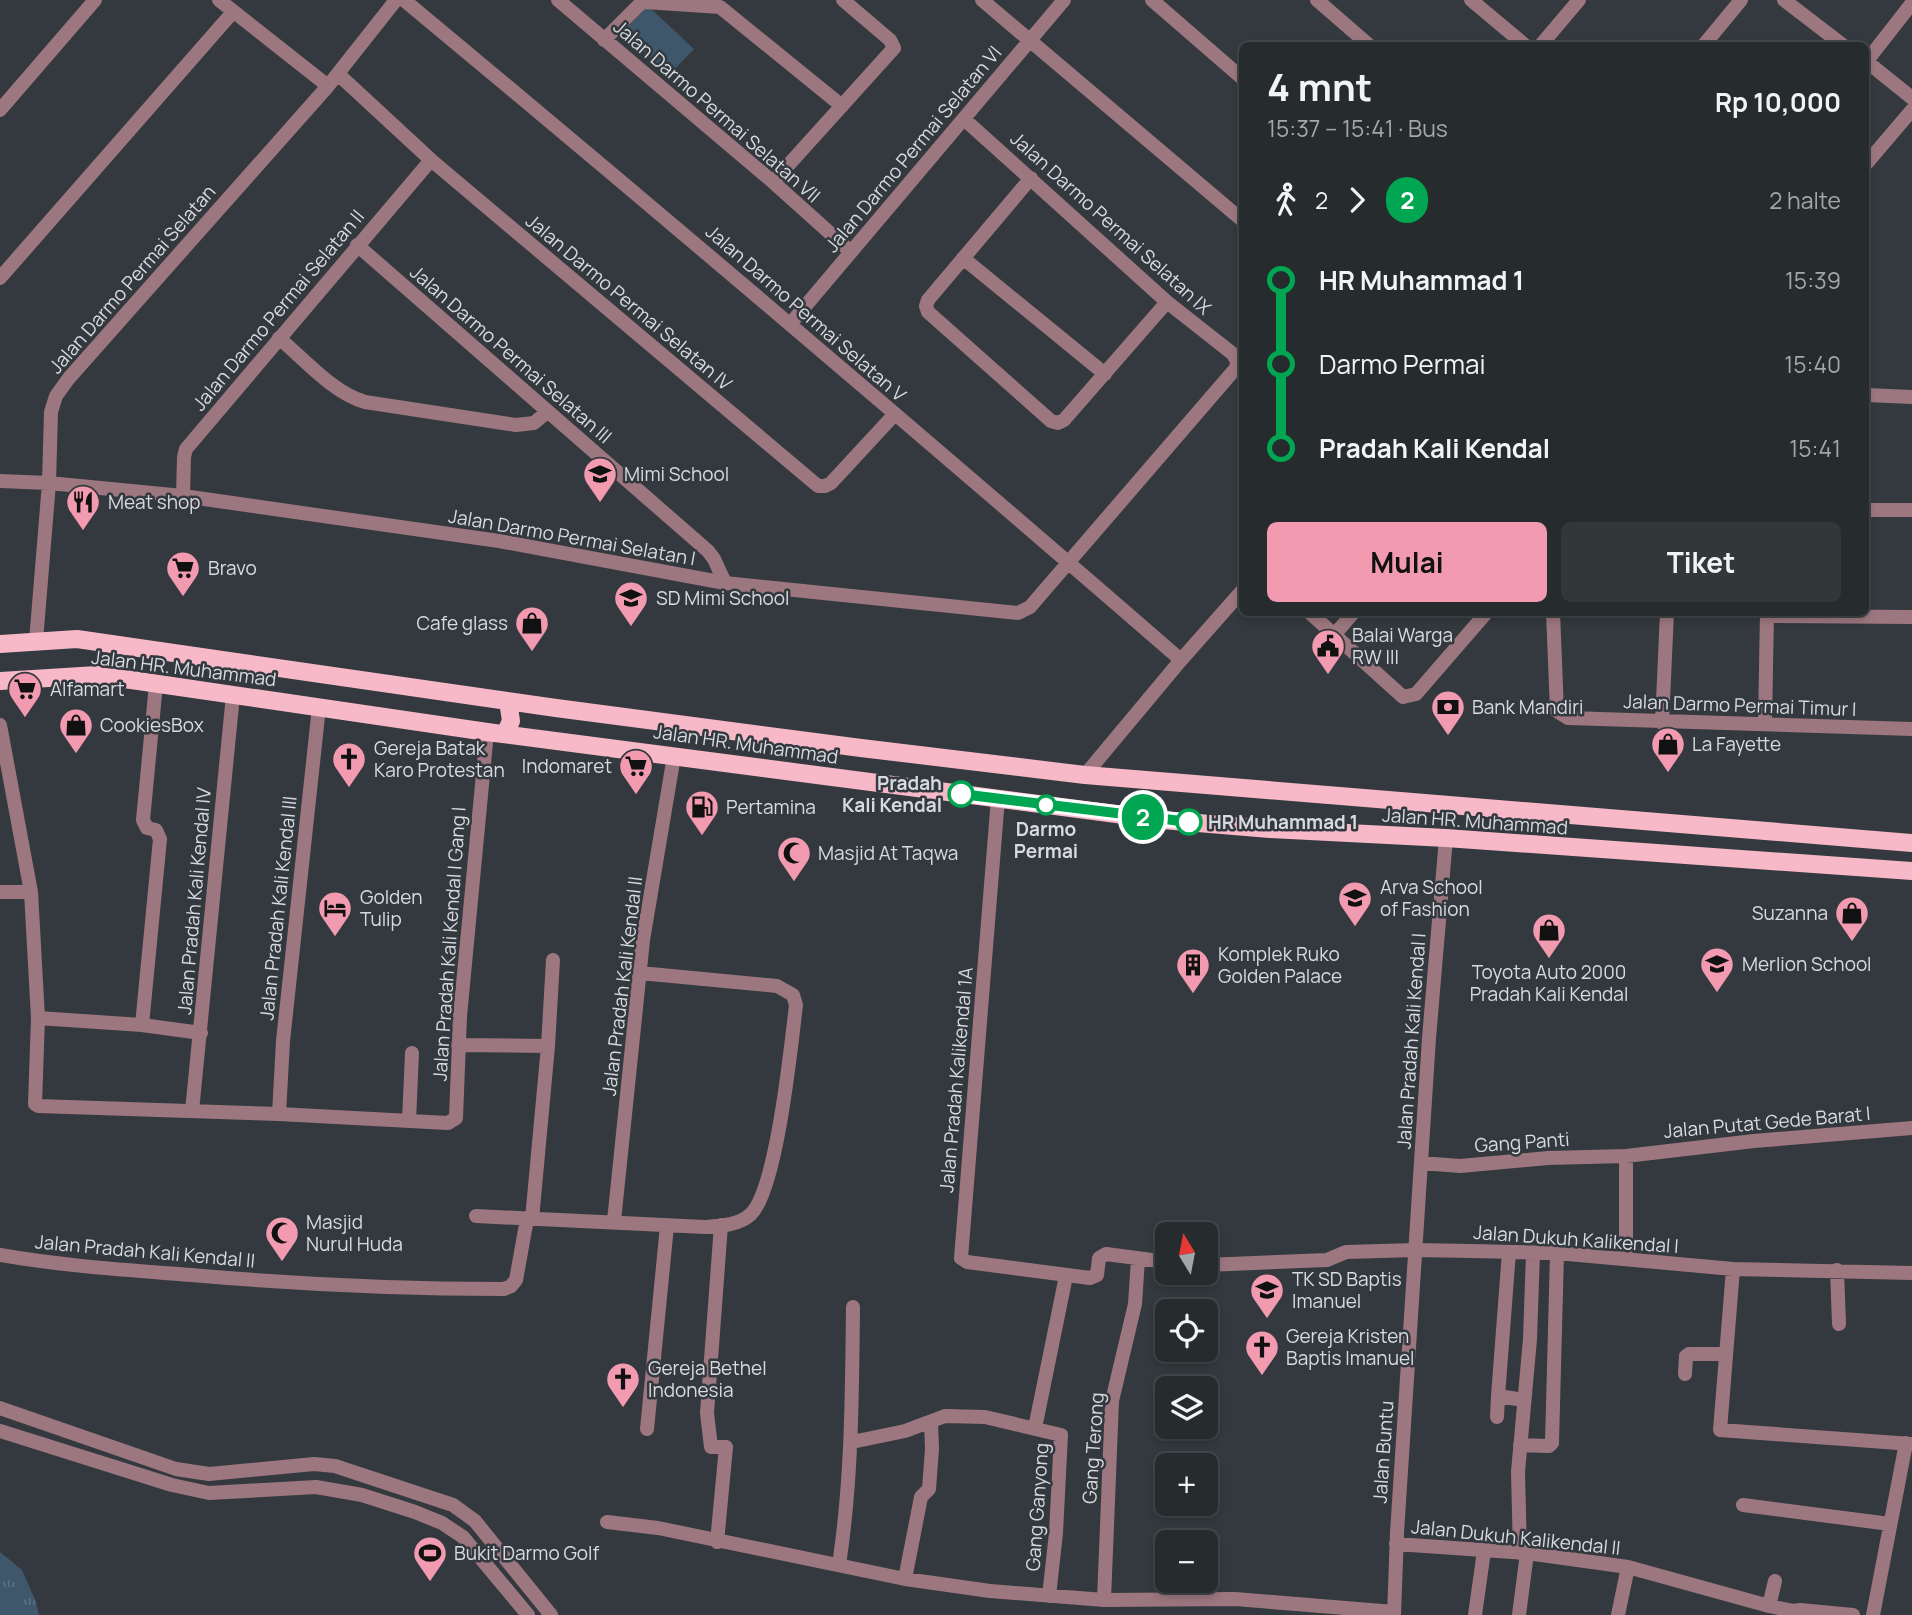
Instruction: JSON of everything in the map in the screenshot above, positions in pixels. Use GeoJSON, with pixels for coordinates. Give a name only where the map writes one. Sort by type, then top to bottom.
{"type":"FeatureCollection","features":[{"type":"Feature","properties":{"kind":"main road","name":"Jalan HR. Muhammad"},"geometry":{"type":"LineString","coordinates":[[0,644],[77,639],[556,708],[1086,775],[1912,844]]}},
{"type":"Feature","properties":{"kind":"main road","name":"Jalan HR. Muhammad"},"geometry":{"type":"LineString","coordinates":[[0,681],[97,675],[486,732],[1203,823],[1912,871]]}},
{"type":"Feature","properties":{"kind":"main road"},"geometry":{"type":"LineString","coordinates":[[505,734],[511,721],[508,701]]}},
{"type":"Feature","properties":{"kind":"main road"},"geometry":{"type":"LineString","coordinates":[[554,739],[550,727],[556,708]]}},
{"type":"Feature","properties":{"kind":"main road"},"geometry":{"type":"LineString","coordinates":[[857,780],[861,748]]}},
{"type":"Feature","properties":{"kind":"main road"},"geometry":{"type":"LineString","coordinates":[[1782,863],[1784,834]]}},
{"type":"Feature","properties":{"kind":"street"},"geometry":{"type":"LineString","coordinates":[[0,110],[95,0]]}},
{"type":"Feature","properties":{"kind":"street"},"geometry":{"type":"LineString","coordinates":[[219,0],[328,86]]}},
{"type":"Feature","properties":{"kind":"street","name":"Jalan Darmo Permai Selatan"},"geometry":{"type":"LineString","coordinates":[[36,641],[49,483],[51,412],[56,396],[328,86],[396,0]]}},
{"type":"Feature","properties":{"kind":"street","name":"Jalan Darmo Permai Selatan V"},"geometry":{"type":"LineString","coordinates":[[404,0],[791,323],[894,415],[1181,660]]}},
{"type":"Feature","properties":{"kind":"street","name":"Jalan Darmo Permai Selatan VII"},"geometry":{"type":"LineString","coordinates":[[558,0],[773,182],[851,252]]}},
{"type":"Feature","properties":{"kind":"street"},"geometry":{"type":"LineString","coordinates":[[773,182],[894,48],[890,40],[843,0]]}},
{"type":"Feature","properties":{"kind":"street"},"geometry":{"type":"LineString","coordinates":[[982,0],[1239,217]]}},
{"type":"Feature","properties":{"kind":"street","name":"Jalan Darmo Permai Selatan VI"},"geometry":{"type":"LineString","coordinates":[[791,323],[1064,0]]}},
{"type":"Feature","properties":{"kind":"street"},"geometry":{"type":"LineString","coordinates":[[1152,0],[1239,75]]}},
{"type":"Feature","properties":{"kind":"street"},"geometry":{"type":"LineString","coordinates":[[1317,0],[1365,42]]}},
{"type":"Feature","properties":{"kind":"street"},"geometry":{"type":"LineString","coordinates":[[1471,0],[1521,42]]}},
{"type":"Feature","properties":{"kind":"street"},"geometry":{"type":"LineString","coordinates":[[1543,42],[1579,0]]}},
{"type":"Feature","properties":{"kind":"street"},"geometry":{"type":"LineString","coordinates":[[1706,42],[1741,0]]}},
{"type":"Feature","properties":{"kind":"street"},"geometry":{"type":"LineString","coordinates":[[1784,0],[1838,42]]}},
{"type":"Feature","properties":{"kind":"street"},"geometry":{"type":"LineString","coordinates":[[604,40],[645,2],[720,7],[842,106]]}},
{"type":"Feature","properties":{"kind":"street"},"geometry":{"type":"LineString","coordinates":[[1869,58],[1912,3]]}},
{"type":"Feature","properties":{"kind":"street"},"geometry":{"type":"LineString","coordinates":[[0,278],[233,12]]}},
{"type":"Feature","properties":{"kind":"street"},"geometry":{"type":"LineString","coordinates":[[1869,64],[1912,98]]}},
{"type":"Feature","properties":{"kind":"street","name":"Jalan Darmo Permai Selatan IV"},"geometry":{"type":"LineString","coordinates":[[338,74],[430,160],[818,486],[831,482],[894,415]]}},
{"type":"Feature","properties":{"kind":"street"},"geometry":{"type":"LineString","coordinates":[[1869,160],[1912,110]]}},
{"type":"Feature","properties":{"kind":"street","name":"Jalan Darmo Permai Selatan IX"},"geometry":{"type":"LineString","coordinates":[[964,119],[1167,302],[1233,354],[1237,361],[1236,368],[1068,562]]}},
{"type":"Feature","properties":{"kind":"street","name":"Jalan Darmo Permai Selatan II"},"geometry":{"type":"LineString","coordinates":[[183,496],[186,449],[430,160]]}},
{"type":"Feature","properties":{"kind":"street"},"geometry":{"type":"LineString","coordinates":[[1031,178],[928,300],[928,312],[1051,421],[1059,423],[1167,302]]}},
{"type":"Feature","properties":{"kind":"street","name":"Jalan Darmo Permai Selatan III"},"geometry":{"type":"LineString","coordinates":[[357,245],[708,551],[725,583]]}},
{"type":"Feature","properties":{"kind":"street"},"geometry":{"type":"LineString","coordinates":[[963,258],[1105,373]]}},
{"type":"Feature","properties":{"kind":"street"},"geometry":{"type":"LineString","coordinates":[[279,338],[354,399],[516,425],[534,423],[547,412]]}},
{"type":"Feature","properties":{"kind":"street"},"geometry":{"type":"LineString","coordinates":[[1869,395],[1912,397]]}},
{"type":"Feature","properties":{"kind":"street","name":"Jalan Darmo Permai Selatan I"},"geometry":{"type":"LineString","coordinates":[[0,481],[183,496],[499,541],[725,583],[1018,613],[1030,607],[1068,562]]}},
{"type":"Feature","properties":{"kind":"street"},"geometry":{"type":"LineString","coordinates":[[1869,510],[1912,510]]}},
{"type":"Feature","properties":{"kind":"street"},"geometry":{"type":"LineString","coordinates":[[1086,775],[1239,594]]}},
{"type":"Feature","properties":{"kind":"street"},"geometry":{"type":"LineString","coordinates":[[1314,616],[1404,697],[1416,694],[1484,616]]}},
{"type":"Feature","properties":{"kind":"street"},"geometry":{"type":"LineString","coordinates":[[1335,634],[1351,616]]}},
{"type":"Feature","properties":{"kind":"street","name":"Jalan Darmo Permai Timur I"},"geometry":{"type":"LineString","coordinates":[[1553,616],[1557,711],[1568,718],[1912,729]]}},
{"type":"Feature","properties":{"kind":"street"},"geometry":{"type":"LineString","coordinates":[[1662,723],[1667,616]]}},
{"type":"Feature","properties":{"kind":"street"},"geometry":{"type":"LineString","coordinates":[[1765,724],[1767,616]]}},
{"type":"Feature","properties":{"kind":"street"},"geometry":{"type":"LineString","coordinates":[[1864,616],[1912,617]]}},
{"type":"Feature","properties":{"kind":"street"},"geometry":{"type":"LineString","coordinates":[[142,1025],[160,839],[156,830],[147,828],[142,820],[156,684]]}},
{"type":"Feature","properties":{"kind":"street","name":"Jalan Pradah Kali Kendal IV"},"geometry":{"type":"LineString","coordinates":[[192,1111],[233,695]]}},
{"type":"Feature","properties":{"kind":"street","name":"Jalan Pradah Kali Kendal III"},"geometry":{"type":"LineString","coordinates":[[279,1114],[283,1041],[320,707]]}},
{"type":"Feature","properties":{"kind":"street"},"geometry":{"type":"LineString","coordinates":[[0,725],[30,892],[38,1018],[34,1100],[38,1106],[409,1121],[412,1053]]}},
{"type":"Feature","properties":{"kind":"street","name":"Jalan Pradah Kali Kendal I Gang I"},"geometry":{"type":"LineString","coordinates":[[409,1121],[448,1124],[456,1118],[458,1045],[486,732]]}},
{"type":"Feature","properties":{"kind":"street","name":"Jalan Pradah Kali Kendal II"},"geometry":{"type":"LineString","coordinates":[[614,1222],[643,940],[674,756]]}},
{"type":"Feature","properties":{"kind":"street","name":"Jalan Pradah Kalikendal 1A"},"geometry":{"type":"LineString","coordinates":[[998,798],[961,1258],[967,1262],[1066,1276]]}},
{"type":"Feature","properties":{"kind":"street","name":"Jalan Pradah Kali Kendal I"},"geometry":{"type":"LineString","coordinates":[[1416,1250],[1429,1038],[1446,838]]}},
{"type":"Feature","properties":{"kind":"street"},"geometry":{"type":"LineString","coordinates":[[0,892],[30,892]]}},
{"type":"Feature","properties":{"kind":"street","name":"Jalan Pradah Kali Kendal II"},"geometry":{"type":"LineString","coordinates":[[0,1255],[52,1265],[306,1284],[413,1289],[504,1289],[511,1286],[516,1280],[529,1219],[548,1046],[553,960]]}},
{"type":"Feature","properties":{"kind":"street"},"geometry":{"type":"LineString","coordinates":[[476,1216],[705,1227],[742,1220],[751,1213],[765,1186],[785,1097],[796,1005],[793,995],[777,986],[640,973]]}},
{"type":"Feature","properties":{"kind":"street"},"geometry":{"type":"LineString","coordinates":[[38,1018],[142,1025],[201,1033]]}},
{"type":"Feature","properties":{"kind":"street"},"geometry":{"type":"LineString","coordinates":[[458,1045],[548,1046]]}},
{"type":"Feature","properties":{"kind":"street","name":"Jalan Putat Gede Barat I"},"geometry":{"type":"LineString","coordinates":[[1626,1156],[1754,1141],[1912,1128]]}},
{"type":"Feature","properties":{"kind":"street"},"geometry":{"type":"LineString","coordinates":[[1626,1156],[1626,1259]]}},
{"type":"Feature","properties":{"kind":"street","name":"Gang Panti"},"geometry":{"type":"LineString","coordinates":[[1421,1163],[1460,1166],[1548,1158],[1626,1156]]}},
{"type":"Feature","properties":{"kind":"street"},"geometry":{"type":"LineString","coordinates":[[717,1542],[726,1447],[711,1447],[708,1413],[721,1225]]}},
{"type":"Feature","properties":{"kind":"street"},"geometry":{"type":"LineString","coordinates":[[647,1429],[667,1226]]}},
{"type":"Feature","properties":{"kind":"street","name":"Jalan Dukuh Kalikendal I"},"geometry":{"type":"LineString","coordinates":[[1218,1265],[1327,1260],[1346,1252],[1416,1250],[1557,1253],[1733,1269],[1912,1273]]}},
{"type":"Feature","properties":{"kind":"street","name":"Jalan Buntu"},"geometry":{"type":"LineString","coordinates":[[1394,1614],[1396,1544],[1416,1250]]}},
{"type":"Feature","properties":{"kind":"street"},"geometry":{"type":"LineString","coordinates":[[1497,1417],[1509,1252]]}},
{"type":"Feature","properties":{"kind":"street"},"geometry":{"type":"LineString","coordinates":[[1519,1615],[1523,1553],[1518,1472],[1530,1339],[1533,1253]]}},
{"type":"Feature","properties":{"kind":"street"},"geometry":{"type":"LineString","coordinates":[[1520,1445],[1549,1446],[1552,1443],[1557,1253]]}},
{"type":"Feature","properties":{"kind":"street"},"geometry":{"type":"LineString","coordinates":[[1066,1276],[1094,1278],[1097,1275],[1099,1258],[1106,1254],[1155,1261]]}},
{"type":"Feature","properties":{"kind":"street","name":"Gang Terong"},"geometry":{"type":"LineString","coordinates":[[1104,1600],[1112,1401],[1135,1304],[1138,1259]]}},
{"type":"Feature","properties":{"kind":"street"},"geometry":{"type":"LineString","coordinates":[[1733,1269],[1718,1426],[1723,1432],[1909,1443],[1873,1615]]}},
{"type":"Feature","properties":{"kind":"street"},"geometry":{"type":"LineString","coordinates":[[1837,1270],[1839,1324]]}},
{"type":"Feature","properties":{"kind":"street","name":"Gang Ganyong"},"geometry":{"type":"LineString","coordinates":[[1049,1596],[1062,1438],[1058,1433],[1035,1428],[1066,1276]]}},
{"type":"Feature","properties":{"kind":"street"},"geometry":{"type":"LineString","coordinates":[[838,1565],[846,1517],[852,1442],[853,1307]]}},
{"type":"Feature","properties":{"kind":"street"},"geometry":{"type":"LineString","coordinates":[[1685,1374],[1686,1356],[1689,1354],[1726,1354]]}},
{"type":"Feature","properties":{"kind":"street"},"geometry":{"type":"LineString","coordinates":[[1498,1396],[1524,1400]]}},
{"type":"Feature","properties":{"kind":"street"},"geometry":{"type":"LineString","coordinates":[[0,1408],[176,1469],[209,1474],[314,1464],[335,1466],[453,1506],[475,1521],[551,1615]]}},
{"type":"Feature","properties":{"kind":"street"},"geometry":{"type":"LineString","coordinates":[[852,1442],[905,1431],[944,1416],[985,1418],[1035,1428]]}},
{"type":"Feature","properties":{"kind":"street"},"geometry":{"type":"LineString","coordinates":[[905,1579],[921,1497],[929,1489],[931,1422]]}},
{"type":"Feature","properties":{"kind":"street"},"geometry":{"type":"LineString","coordinates":[[0,1431],[172,1485],[209,1493],[316,1487],[362,1495],[415,1512],[442,1523],[463,1537],[528,1615]]}},
{"type":"Feature","properties":{"kind":"street"},"geometry":{"type":"LineString","coordinates":[[1743,1505],[1890,1524]]}},
{"type":"Feature","properties":{"kind":"street"},"geometry":{"type":"LineString","coordinates":[[607,1522],[658,1528],[905,1579],[990,1591],[1104,1600],[1235,1599],[1394,1614]]}},
{"type":"Feature","properties":{"kind":"street","name":"Jalan Dukuh Kalikendal II"},"geometry":{"type":"LineString","coordinates":[[1396,1544],[1523,1553],[1628,1567],[1769,1606],[1794,1611],[1853,1615]]}},
{"type":"Feature","properties":{"kind":"street"},"geometry":{"type":"LineString","coordinates":[[1475,1615],[1484,1551]]}},
{"type":"Feature","properties":{"kind":"street"},"geometry":{"type":"LineString","coordinates":[[1618,1615],[1628,1567]]}},
{"type":"Feature","properties":{"kind":"street"},"geometry":{"type":"LineString","coordinates":[[1769,1606],[1775,1581]]}},
{"type":"Feature","properties":{"kind":"green space"},"geometry":{"type":"Polygon","coordinates":[[[648,6],[694,49],[669,75],[623,32],[648,6]]]}},
{"type":"Feature","properties":{"kind":"green space"},"geometry":{"type":"Polygon","coordinates":[[[0,1552],[22,1570],[39,1615],[0,1615],[0,1552]]]}},
{"type":"Feature","properties":{"kind":"bus line","name":"2"},"geometry":{"type":"LineString","coordinates":[[961,794],[1189,822]]}},
{"type":"Feature","properties":{"kind":"place","name":"Mimi School"},"geometry":{"type":"Point","coordinates":[600,504]}},
{"type":"Feature","properties":{"kind":"place","name":"Meat shop"},"geometry":{"type":"Point","coordinates":[83,532]}},
{"type":"Feature","properties":{"kind":"place","name":"Bravo"},"geometry":{"type":"Point","coordinates":[183,598]}},
{"type":"Feature","properties":{"kind":"place","name":"SD Mimi School"},"geometry":{"type":"Point","coordinates":[631,628]}},
{"type":"Feature","properties":{"kind":"place","name":"Cafe glass"},"geometry":{"type":"Point","coordinates":[532,653]}},
{"type":"Feature","properties":{"kind":"place","name":"Balai Warga RW III"},"geometry":{"type":"Point","coordinates":[1328,676]}},
{"type":"Feature","properties":{"kind":"place","name":"Alfamart"},"geometry":{"type":"Point","coordinates":[25,719]}},
{"type":"Feature","properties":{"kind":"place","name":"Bank Mandiri"},"geometry":{"type":"Point","coordinates":[1448,737]}},
{"type":"Feature","properties":{"kind":"place","name":"CookiesBox"},"geometry":{"type":"Point","coordinates":[76,755]}},
{"type":"Feature","properties":{"kind":"place","name":"La Fayette"},"geometry":{"type":"Point","coordinates":[1668,774]}},
{"type":"Feature","properties":{"kind":"place","name":"Gereja Batak Karo Protestan"},"geometry":{"type":"Point","coordinates":[349,789]}},
{"type":"Feature","properties":{"kind":"place","name":"Pradah Kali Kendal"},"geometry":{"type":"Point","coordinates":[961,794]}},
{"type":"Feature","properties":{"kind":"place","name":"Indomaret"},"geometry":{"type":"Point","coordinates":[636,796]}},
{"type":"Feature","properties":{"kind":"place","name":"Darmo Permai"},"geometry":{"type":"Point","coordinates":[1046,805]}},
{"type":"Feature","properties":{"kind":"place","name":"HR Muhammad 1"},"geometry":{"type":"Point","coordinates":[1189,822]}},
{"type":"Feature","properties":{"kind":"place","name":"Pertamina"},"geometry":{"type":"Point","coordinates":[702,837]}},
{"type":"Feature","properties":{"kind":"place","name":"Masjid At Taqwa"},"geometry":{"type":"Point","coordinates":[794,883]}},
{"type":"Feature","properties":{"kind":"place","name":"Arva School of Fashion"},"geometry":{"type":"Point","coordinates":[1355,928]}},
{"type":"Feature","properties":{"kind":"place","name":"Golden Tulip"},"geometry":{"type":"Point","coordinates":[335,938]}},
{"type":"Feature","properties":{"kind":"place","name":"Suzanna"},"geometry":{"type":"Point","coordinates":[1852,943]}},
{"type":"Feature","properties":{"kind":"place","name":"Toyota Auto 2000 Pradah Kali Kendal"},"geometry":{"type":"Point","coordinates":[1549,960]}},
{"type":"Feature","properties":{"kind":"place","name":"Merlion School"},"geometry":{"type":"Point","coordinates":[1717,994]}},
{"type":"Feature","properties":{"kind":"place","name":"Komplek Ruko Golden Palace"},"geometry":{"type":"Point","coordinates":[1193,995]}},
{"type":"Feature","properties":{"kind":"place","name":"Masjid Nurul Huda"},"geometry":{"type":"Point","coordinates":[282,1263]}},
{"type":"Feature","properties":{"kind":"place","name":"TK SD Baptis Imanuel"},"geometry":{"type":"Point","coordinates":[1267,1320]}},
{"type":"Feature","properties":{"kind":"place","name":"Gereja Kristen Baptis Imanuel"},"geometry":{"type":"Point","coordinates":[1262,1377]}},
{"type":"Feature","properties":{"kind":"place","name":"Gereja Bethel Indonesia"},"geometry":{"type":"Point","coordinates":[623,1409]}},
{"type":"Feature","properties":{"kind":"place","name":"Bukit Darmo Golf"},"geometry":{"type":"Point","coordinates":[430,1583]}}]}
